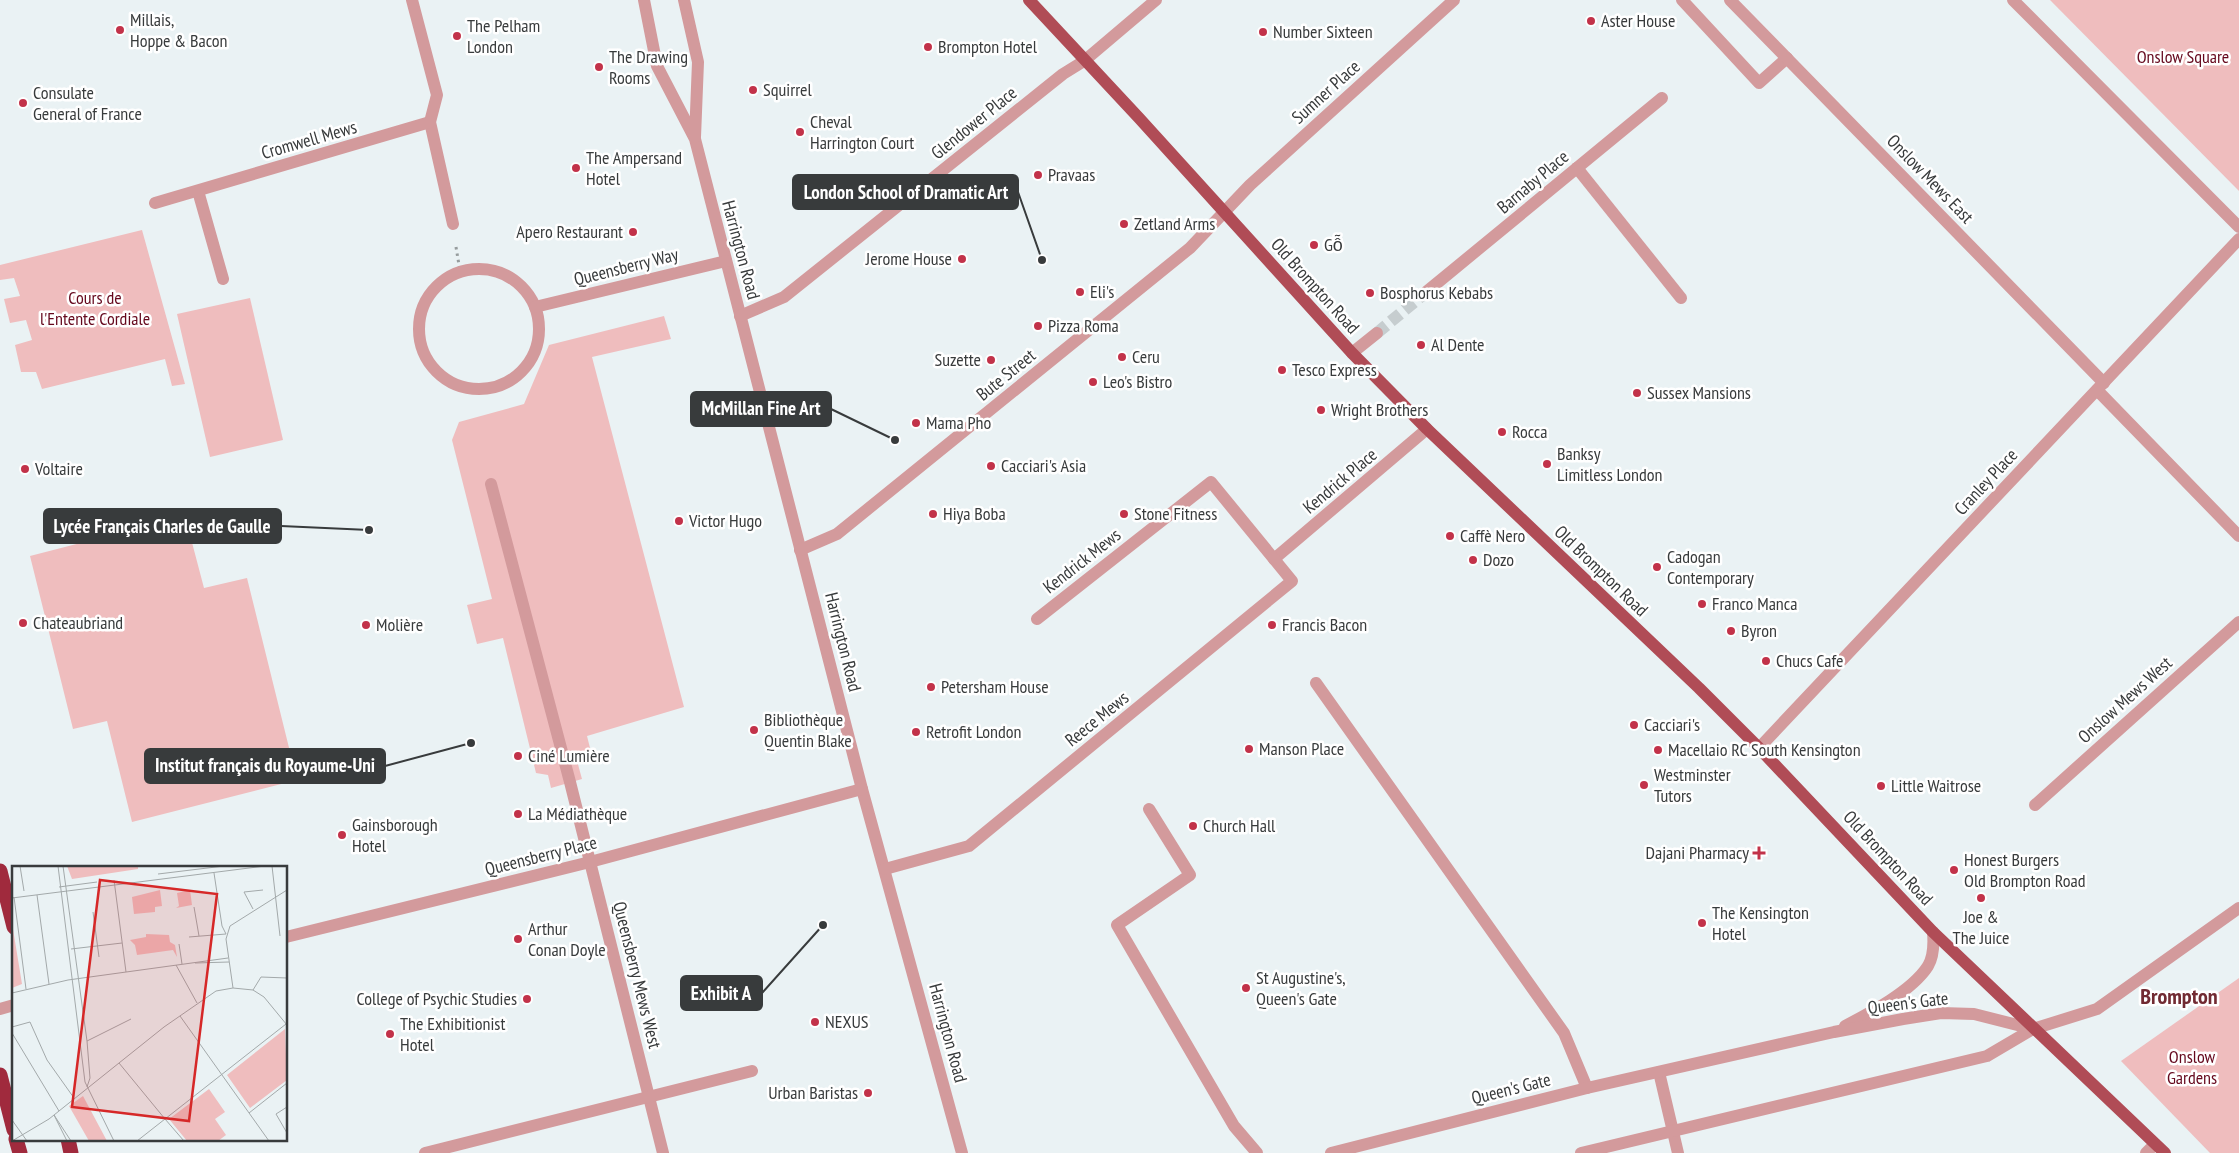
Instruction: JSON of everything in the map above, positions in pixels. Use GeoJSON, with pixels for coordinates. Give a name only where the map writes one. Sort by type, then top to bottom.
{"type":"FeatureCollection","features":[{"type":"Feature","properties":{"kind":"highway"},"geometry":{"type":"LineString","coordinates":[[0,871],[12,919]]}},
{"type":"Feature","properties":{"kind":"highway"},"geometry":{"type":"LineString","coordinates":[[0,1075],[12,1122]]}},
{"type":"Feature","properties":{"kind":"highway"},"geometry":{"type":"LineString","coordinates":[[16,1140],[20,1153]]}},
{"type":"Feature","properties":{"kind":"highway"},"geometry":{"type":"LineString","coordinates":[[68,1140],[71,1153]]}},
{"type":"Feature","properties":{"kind":"main road","name":"Old Brompton Road"},"geometry":{"type":"LineString","coordinates":[[1029,0],[1140,118],[1352,353],[1427,429],[1692,681],[1759,748],[1933,932],[2033,1029],[2150,1148],[2165,1153]]}},
{"type":"Feature","properties":{"kind":"street"},"geometry":{"type":"LineString","coordinates":[[412,0],[437,95],[430,122],[453,224]]}},
{"type":"Feature","properties":{"kind":"street","name":"Harrington Road"},"geometry":{"type":"LineString","coordinates":[[644,0],[656,66],[694,139],[862,789],[962,1153]]}},
{"type":"Feature","properties":{"kind":"street","name":"Harrington Road"},"geometry":{"type":"LineString","coordinates":[[684,0],[698,62],[694,139]]}},
{"type":"Feature","properties":{"kind":"street","name":"Glendower Place"},"geometry":{"type":"LineString","coordinates":[[740,316],[784,297],[1063,74],[1084,60],[1156,0]]}},
{"type":"Feature","properties":{"kind":"street","name":"Sumner Place"},"geometry":{"type":"LineString","coordinates":[[1224,212],[1250,185],[1454,0]]}},
{"type":"Feature","properties":{"kind":"street"},"geometry":{"type":"LineString","coordinates":[[1682,0],[1759,83],[1787,58]]}},
{"type":"Feature","properties":{"kind":"street","name":"Onslow Mews East"},"geometry":{"type":"LineString","coordinates":[[1730,0],[2100,386]]}},
{"type":"Feature","properties":{"kind":"street"},"geometry":{"type":"LineString","coordinates":[[2013,0],[2239,227]]}},
{"type":"Feature","properties":{"kind":"street","name":"Barnaby Place"},"geometry":{"type":"LineString","coordinates":[[1425,293],[1662,98]]}},
{"type":"Feature","properties":{"kind":"street","name":"Cromwell Mews"},"geometry":{"type":"LineString","coordinates":[[155,203],[430,122]]}},
{"type":"Feature","properties":{"kind":"street"},"geometry":{"type":"LineString","coordinates":[[1577,168],[1681,298]]}},
{"type":"Feature","properties":{"kind":"street"},"geometry":{"type":"LineString","coordinates":[[198,191],[223,279]]}},
{"type":"Feature","properties":{"kind":"street","name":"Bute Street"},"geometry":{"type":"LineString","coordinates":[[800,550],[836,534],[880,500],[1190,248],[1224,212]]}},
{"type":"Feature","properties":{"kind":"street","name":"Cranley Place"},"geometry":{"type":"LineString","coordinates":[[1759,748],[2239,239]]}},
{"type":"Feature","properties":{"kind":"street","name":"Queensberry Way"},"geometry":{"type":"LineString","coordinates":[[535,307],[726,261]]}},
{"type":"Feature","properties":{"kind":"street"},"geometry":{"type":"LineString","coordinates":[[485,269],[508,276],[525,289],[535,307],[539,321],[538,342],[534,356],[521,373],[503,385],[476,390],[455,385],[445,380],[427,360],[419,340],[419,317],[427,297],[442,281],[460,271],[485,269]]}},
{"type":"Feature","properties":{"kind":"street"},"geometry":{"type":"LineString","coordinates":[[1352,353],[1377,333]]}},
{"type":"Feature","properties":{"kind":"street"},"geometry":{"type":"LineString","coordinates":[[2100,386],[2239,536]]}},
{"type":"Feature","properties":{"kind":"street","name":"Kendrick Place"},"geometry":{"type":"LineString","coordinates":[[1274,559],[1427,429]]}},
{"type":"Feature","properties":{"kind":"street","name":"Kendrick Mews"},"geometry":{"type":"LineString","coordinates":[[1037,619],[1211,482],[1274,559]]}},
{"type":"Feature","properties":{"kind":"street","name":"Queensberry Mews West"},"geometry":{"type":"LineString","coordinates":[[491,484],[590,862],[663,1153]]}},
{"type":"Feature","properties":{"kind":"street","name":"Reece Mews"},"geometry":{"type":"LineString","coordinates":[[885,869],[969,846],[1292,581],[1274,559]]}},
{"type":"Feature","properties":{"kind":"street","name":"Onslow Mews West"},"geometry":{"type":"LineString","coordinates":[[2035,805],[2239,622]]}},
{"type":"Feature","properties":{"kind":"street"},"geometry":{"type":"LineString","coordinates":[[1316,682],[1564,1033],[1587,1088]]}},
{"type":"Feature","properties":{"kind":"street","name":"Queensberry Place"},"geometry":{"type":"LineString","coordinates":[[288,937],[590,862],[862,789]]}},
{"type":"Feature","properties":{"kind":"street"},"geometry":{"type":"LineString","coordinates":[[1150,809],[1190,875],[1117,925],[1234,1126],[1257,1153]]}},
{"type":"Feature","properties":{"kind":"street"},"geometry":{"type":"LineString","coordinates":[[1581,1153],[1988,1056],[2033,1029],[2097,1009],[2239,908]]}},
{"type":"Feature","properties":{"kind":"street"},"geometry":{"type":"LineString","coordinates":[[1834,1032],[1880,1008],[1919,976],[1929,965],[1934,949],[1933,932]]}},
{"type":"Feature","properties":{"kind":"street","name":"Queen's Gate"},"geometry":{"type":"LineString","coordinates":[[1331,1153],[1587,1088],[1834,1032],[1941,1013],[1974,1014],[2033,1029]]}},
{"type":"Feature","properties":{"kind":"street"},"geometry":{"type":"LineString","coordinates":[[425,1153],[752,1071]]}},
{"type":"Feature","properties":{"kind":"street"},"geometry":{"type":"LineString","coordinates":[[1660,1072],[1678,1153]]}},
{"type":"Feature","properties":{"kind":"green space","name":"Onslow Square"},"geometry":{"type":"Polygon","coordinates":[[[2050,0],[2239,0],[2239,191],[2050,0]]]}},
{"type":"Feature","properties":{"kind":"green space","name":"Cours de l'Entente Cordiale"},"geometry":{"type":"Polygon","coordinates":[[[142,230],[185,384],[172,386],[165,359],[42,389],[36,372],[21,372],[15,345],[32,340],[26,320],[10,323],[4,299],[20,296],[14,278],[0,280],[0,265],[142,230]]]}},
{"type":"Feature","properties":{"kind":"green space"},"geometry":{"type":"Polygon","coordinates":[[[250,298],[283,440],[210,457],[177,314],[250,298]]]}},
{"type":"Feature","properties":{"kind":"green space"},"geometry":{"type":"Polygon","coordinates":[[[664,316],[671,339],[592,357],[684,707],[587,736],[591,752],[576,757],[582,779],[551,788],[548,775],[536,773],[503,638],[477,644],[467,605],[492,599],[452,440],[459,422],[524,404],[549,345],[664,316]]]}},
{"type":"Feature","properties":{"kind":"green space"},"geometry":{"type":"Polygon","coordinates":[[[185,516],[204,588],[247,578],[297,780],[132,822],[107,721],[73,729],[30,556],[185,516]]]}},
{"type":"Feature","properties":{"kind":"green space","name":"Onslow Gardens"},"geometry":{"type":"Polygon","coordinates":[[[2239,978],[2239,1153],[2210,1153],[2121,1061],[2239,978]]]}},
{"type":"Feature","properties":{"kind":"tunnel"},"geometry":{"type":"LineString","coordinates":[[1377,333],[1425,293]]}},
{"type":"Feature","properties":{"kind":"place","name":"Aster House"},"geometry":{"type":"Point","coordinates":[1591,21]}},
{"type":"Feature","properties":{"kind":"place","name":"Millais, Hoppe & Bacon"},"geometry":{"type":"Point","coordinates":[120,30]}},
{"type":"Feature","properties":{"kind":"place","name":"Number Sixteen"},"geometry":{"type":"Point","coordinates":[1263,32]}},
{"type":"Feature","properties":{"kind":"place","name":"The Pelham London"},"geometry":{"type":"Point","coordinates":[457,36]}},
{"type":"Feature","properties":{"kind":"place","name":"Brompton Hotel"},"geometry":{"type":"Point","coordinates":[928,47]}},
{"type":"Feature","properties":{"kind":"place","name":"The Drawing Rooms"},"geometry":{"type":"Point","coordinates":[599,67]}},
{"type":"Feature","properties":{"kind":"place","name":"Squirrel"},"geometry":{"type":"Point","coordinates":[753,90]}},
{"type":"Feature","properties":{"kind":"place","name":"Consulate General of France"},"geometry":{"type":"Point","coordinates":[23,103]}},
{"type":"Feature","properties":{"kind":"place","name":"Cheval Harrington Court"},"geometry":{"type":"Point","coordinates":[800,132]}},
{"type":"Feature","properties":{"kind":"place","name":"The Ampersand Hotel"},"geometry":{"type":"Point","coordinates":[576,168]}},
{"type":"Feature","properties":{"kind":"place","name":"Pravaas"},"geometry":{"type":"Point","coordinates":[1038,175]}},
{"type":"Feature","properties":{"kind":"place","name":"Zetland Arms"},"geometry":{"type":"Point","coordinates":[1124,224]}},
{"type":"Feature","properties":{"kind":"place","name":"Apero Restaurant"},"geometry":{"type":"Point","coordinates":[633,232]}},
{"type":"Feature","properties":{"kind":"place","name":"Gỗ"},"geometry":{"type":"Point","coordinates":[1314,245]}},
{"type":"Feature","properties":{"kind":"place","name":"Jerome House"},"geometry":{"type":"Point","coordinates":[962,259]}},
{"type":"Feature","properties":{"kind":"place","name":"London School of Dramatic Art"},"geometry":{"type":"Point","coordinates":[1042,260]}},
{"type":"Feature","properties":{"kind":"place","name":"Eli's"},"geometry":{"type":"Point","coordinates":[1080,292]}},
{"type":"Feature","properties":{"kind":"place","name":"Bosphorus Kebabs"},"geometry":{"type":"Point","coordinates":[1370,293]}},
{"type":"Feature","properties":{"kind":"place","name":"Pizza Roma"},"geometry":{"type":"Point","coordinates":[1038,326]}},
{"type":"Feature","properties":{"kind":"place","name":"Al Dente"},"geometry":{"type":"Point","coordinates":[1421,345]}},
{"type":"Feature","properties":{"kind":"place","name":"Ceru"},"geometry":{"type":"Point","coordinates":[1122,357]}},
{"type":"Feature","properties":{"kind":"place","name":"Suzette"},"geometry":{"type":"Point","coordinates":[991,360]}},
{"type":"Feature","properties":{"kind":"place","name":"Tesco Express"},"geometry":{"type":"Point","coordinates":[1282,370]}},
{"type":"Feature","properties":{"kind":"place","name":"Leo's Bistro"},"geometry":{"type":"Point","coordinates":[1093,382]}},
{"type":"Feature","properties":{"kind":"place","name":"Sussex Mansions"},"geometry":{"type":"Point","coordinates":[1637,393]}},
{"type":"Feature","properties":{"kind":"place","name":"Wright Brothers"},"geometry":{"type":"Point","coordinates":[1321,410]}},
{"type":"Feature","properties":{"kind":"place","name":"Mama Pho"},"geometry":{"type":"Point","coordinates":[916,423]}},
{"type":"Feature","properties":{"kind":"place","name":"Rocca"},"geometry":{"type":"Point","coordinates":[1502,432]}},
{"type":"Feature","properties":{"kind":"place","name":"McMillan Fine Art"},"geometry":{"type":"Point","coordinates":[895,440]}},
{"type":"Feature","properties":{"kind":"place","name":"Banksy Limitless London"},"geometry":{"type":"Point","coordinates":[1547,464]}},
{"type":"Feature","properties":{"kind":"place","name":"Cacciari's Asia"},"geometry":{"type":"Point","coordinates":[991,466]}},
{"type":"Feature","properties":{"kind":"place","name":"Voltaire"},"geometry":{"type":"Point","coordinates":[25,469]}},
{"type":"Feature","properties":{"kind":"place","name":"Hiya Boba"},"geometry":{"type":"Point","coordinates":[933,514]}},
{"type":"Feature","properties":{"kind":"place","name":"Stone Fitness"},"geometry":{"type":"Point","coordinates":[1124,514]}},
{"type":"Feature","properties":{"kind":"place","name":"Victor Hugo"},"geometry":{"type":"Point","coordinates":[679,521]}},
{"type":"Feature","properties":{"kind":"place","name":"Lycée Français Charles de Gaulle"},"geometry":{"type":"Point","coordinates":[369,530]}},
{"type":"Feature","properties":{"kind":"place","name":"Caffè Nero"},"geometry":{"type":"Point","coordinates":[1450,536]}},
{"type":"Feature","properties":{"kind":"place","name":"Dozo"},"geometry":{"type":"Point","coordinates":[1473,560]}},
{"type":"Feature","properties":{"kind":"place","name":"Cadogan Contemporary"},"geometry":{"type":"Point","coordinates":[1657,567]}},
{"type":"Feature","properties":{"kind":"place","name":"Franco Manca"},"geometry":{"type":"Point","coordinates":[1702,604]}},
{"type":"Feature","properties":{"kind":"place","name":"Chateaubriand"},"geometry":{"type":"Point","coordinates":[23,623]}},
{"type":"Feature","properties":{"kind":"place","name":"Molière"},"geometry":{"type":"Point","coordinates":[366,625]}},
{"type":"Feature","properties":{"kind":"place","name":"Francis Bacon"},"geometry":{"type":"Point","coordinates":[1272,625]}},
{"type":"Feature","properties":{"kind":"place","name":"Byron"},"geometry":{"type":"Point","coordinates":[1731,631]}},
{"type":"Feature","properties":{"kind":"place","name":"Chucs Cafe"},"geometry":{"type":"Point","coordinates":[1766,661]}},
{"type":"Feature","properties":{"kind":"place","name":"Petersham House"},"geometry":{"type":"Point","coordinates":[931,687]}},
{"type":"Feature","properties":{"kind":"place","name":"Cacciari's"},"geometry":{"type":"Point","coordinates":[1634,725]}},
{"type":"Feature","properties":{"kind":"place","name":"Bibliothèque Quentin Blake"},"geometry":{"type":"Point","coordinates":[754,730]}},
{"type":"Feature","properties":{"kind":"place","name":"Retrofit London"},"geometry":{"type":"Point","coordinates":[916,732]}},
{"type":"Feature","properties":{"kind":"place","name":"Institut français du Royaume-Uni"},"geometry":{"type":"Point","coordinates":[471,743]}},
{"type":"Feature","properties":{"kind":"place","name":"Manson Place"},"geometry":{"type":"Point","coordinates":[1249,749]}},
{"type":"Feature","properties":{"kind":"place","name":"Macellaio RC South Kensington"},"geometry":{"type":"Point","coordinates":[1658,750]}},
{"type":"Feature","properties":{"kind":"place","name":"Ciné Lumière"},"geometry":{"type":"Point","coordinates":[518,756]}},
{"type":"Feature","properties":{"kind":"place","name":"Westminster Tutors"},"geometry":{"type":"Point","coordinates":[1644,785]}},
{"type":"Feature","properties":{"kind":"place","name":"Little Waitrose"},"geometry":{"type":"Point","coordinates":[1881,786]}},
{"type":"Feature","properties":{"kind":"place","name":"La Médiathèque"},"geometry":{"type":"Point","coordinates":[518,814]}},
{"type":"Feature","properties":{"kind":"place","name":"Church Hall"},"geometry":{"type":"Point","coordinates":[1193,826]}},
{"type":"Feature","properties":{"kind":"place","name":"Gainsborough Hotel"},"geometry":{"type":"Point","coordinates":[342,835]}},
{"type":"Feature","properties":{"kind":"place","name":"Dajani Pharmacy"},"geometry":{"type":"Point","coordinates":[1759,853]}},
{"type":"Feature","properties":{"kind":"place","name":"Honest Burgers Old Brompton Road"},"geometry":{"type":"Point","coordinates":[1954,870]}},
{"type":"Feature","properties":{"kind":"place","name":"Joe & The Juice"},"geometry":{"type":"Point","coordinates":[1981,898]}},
{"type":"Feature","properties":{"kind":"place","name":"The Kensington Hotel"},"geometry":{"type":"Point","coordinates":[1702,923]}},
{"type":"Feature","properties":{"kind":"place","name":"Exhibit A"},"geometry":{"type":"Point","coordinates":[823,925]}},
{"type":"Feature","properties":{"kind":"place","name":"Arthur Conan Doyle"},"geometry":{"type":"Point","coordinates":[518,939]}},
{"type":"Feature","properties":{"kind":"place","name":"St Augustine's, Queen's Gate"},"geometry":{"type":"Point","coordinates":[1246,988]}},
{"type":"Feature","properties":{"kind":"place","name":"College of Psychic Studies"},"geometry":{"type":"Point","coordinates":[527,999]}},
{"type":"Feature","properties":{"kind":"place","name":"NEXUS"},"geometry":{"type":"Point","coordinates":[815,1022]}},
{"type":"Feature","properties":{"kind":"place","name":"The Exhibitionist Hotel"},"geometry":{"type":"Point","coordinates":[390,1034]}},
{"type":"Feature","properties":{"kind":"place","name":"Urban Baristas"},"geometry":{"type":"Point","coordinates":[868,1093]}},
{"type":"Feature","properties":{"kind":"district","name":"Brompton"},"geometry":{"type":"Point","coordinates":[2179,996]}}]}
